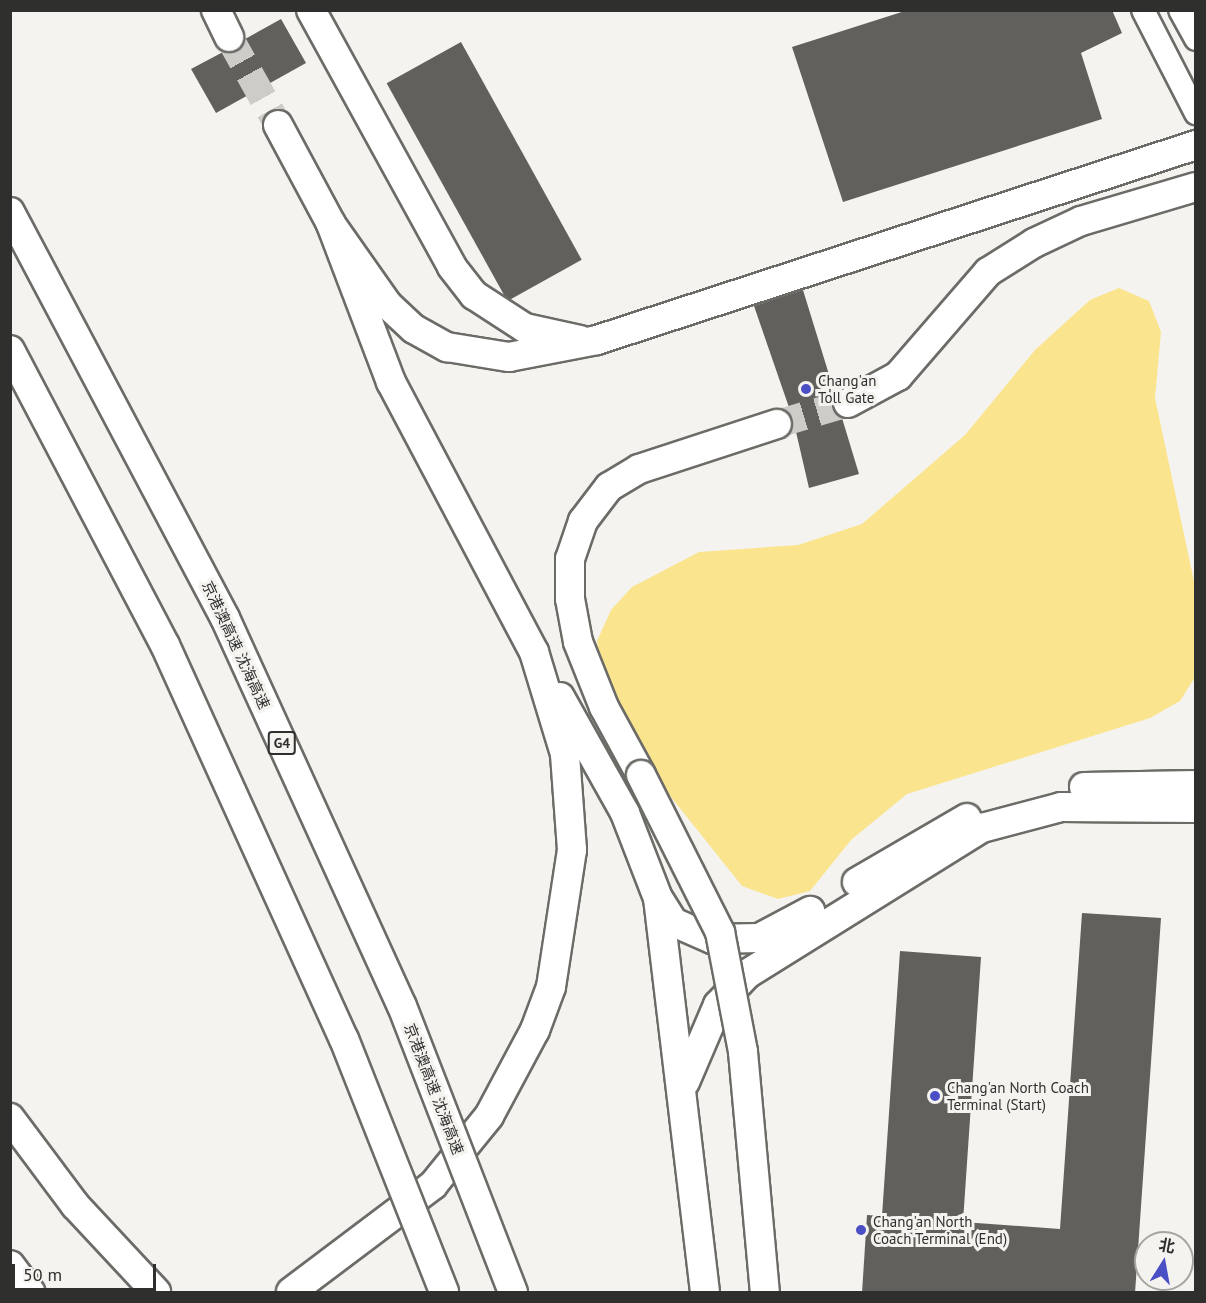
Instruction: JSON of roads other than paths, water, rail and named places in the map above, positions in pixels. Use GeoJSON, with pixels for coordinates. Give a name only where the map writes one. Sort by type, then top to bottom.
{"type":"FeatureCollection","features":[{"type":"Feature","properties":{"kind":"highway"},"geometry":{"type":"LineString","coordinates":[[216,10],[229,37]]}},
{"type":"Feature","properties":{"kind":"highway"},"geometry":{"type":"LineString","coordinates":[[311,10],[452,267],[474,295],[525,328],[558,339],[597,340]]}},
{"type":"Feature","properties":{"kind":"highway"},"geometry":{"type":"LineString","coordinates":[[278,125],[331,224],[388,305],[414,329],[447,347],[509,357],[542,355],[597,340],[1196,145]]}},
{"type":"Feature","properties":{"kind":"highway"},"geometry":{"type":"LineString","coordinates":[[848,403],[898,376],[988,272],[1034,243],[1081,221],[1196,187]]}},
{"type":"Feature","properties":{"kind":"highway","name":"京港澳高速 沈海高速"},"geometry":{"type":"LineString","coordinates":[[10,212],[225,618],[402,1006],[513,1293]]}},
{"type":"Feature","properties":{"kind":"highway"},"geometry":{"type":"LineString","coordinates":[[331,224],[391,382],[534,652],[625,813],[658,898],[673,922],[692,933],[712,939],[759,938],[928,837],[999,803],[1081,787],[1196,785]]}},
{"type":"Feature","properties":{"kind":"highway"},"geometry":{"type":"LineString","coordinates":[[10,350],[165,645],[344,1039],[444,1293]]}},
{"type":"Feature","properties":{"kind":"highway"},"geometry":{"type":"LineString","coordinates":[[765,1293],[743,1052],[720,932],[641,775],[603,707],[578,642],[570,599],[570,559],[584,521],[609,487],[639,469],[777,424]]}},
{"type":"Feature","properties":{"kind":"highway"},"geometry":{"type":"LineString","coordinates":[[291,1293],[432,1185],[489,1116],[535,1030],[562,942],[572,803],[554,709],[534,652]]}},
{"type":"Feature","properties":{"kind":"highway"},"geometry":{"type":"LineString","coordinates":[[683,1089],[718,1005],[747,974],[982,828],[1061,807],[1196,808]]}},
{"type":"Feature","properties":{"kind":"highway"},"geometry":{"type":"LineString","coordinates":[[658,898],[683,1089],[705,1293]]}},
{"type":"Feature","properties":{"kind":"highway"},"geometry":{"type":"LineString","coordinates":[[10,1118],[75,1205],[156,1293]]}},
{"type":"Feature","properties":{"kind":"highway"},"geometry":{"type":"LineString","coordinates":[[10,1265],[30,1293]]}},
{"type":"Feature","properties":{"kind":"main road"},"geometry":{"type":"LineString","coordinates":[[1143,10],[1196,113]]}},
{"type":"Feature","properties":{"kind":"main road"},"geometry":{"type":"LineString","coordinates":[[1180,10],[1196,39]]}},
{"type":"Feature","properties":{"kind":"tunnel"},"geometry":{"type":"LineString","coordinates":[[229,37],[278,125]]}},
{"type":"Feature","properties":{"kind":"tunnel"},"geometry":{"type":"LineString","coordinates":[[777,424],[848,403]]}},
{"type":"Feature","properties":{"kind":"place","name":"Chang'an Toll Gate"},"geometry":{"type":"Point","coordinates":[806,389]}},
{"type":"Feature","properties":{"kind":"place","name":"Chang'an North Coach Terminal (Start)"},"geometry":{"type":"Point","coordinates":[935,1096]}},
{"type":"Feature","properties":{"kind":"place","name":"Chang'an North Coach Terminal (End)"},"geometry":{"type":"Point","coordinates":[861,1230]}}]}
